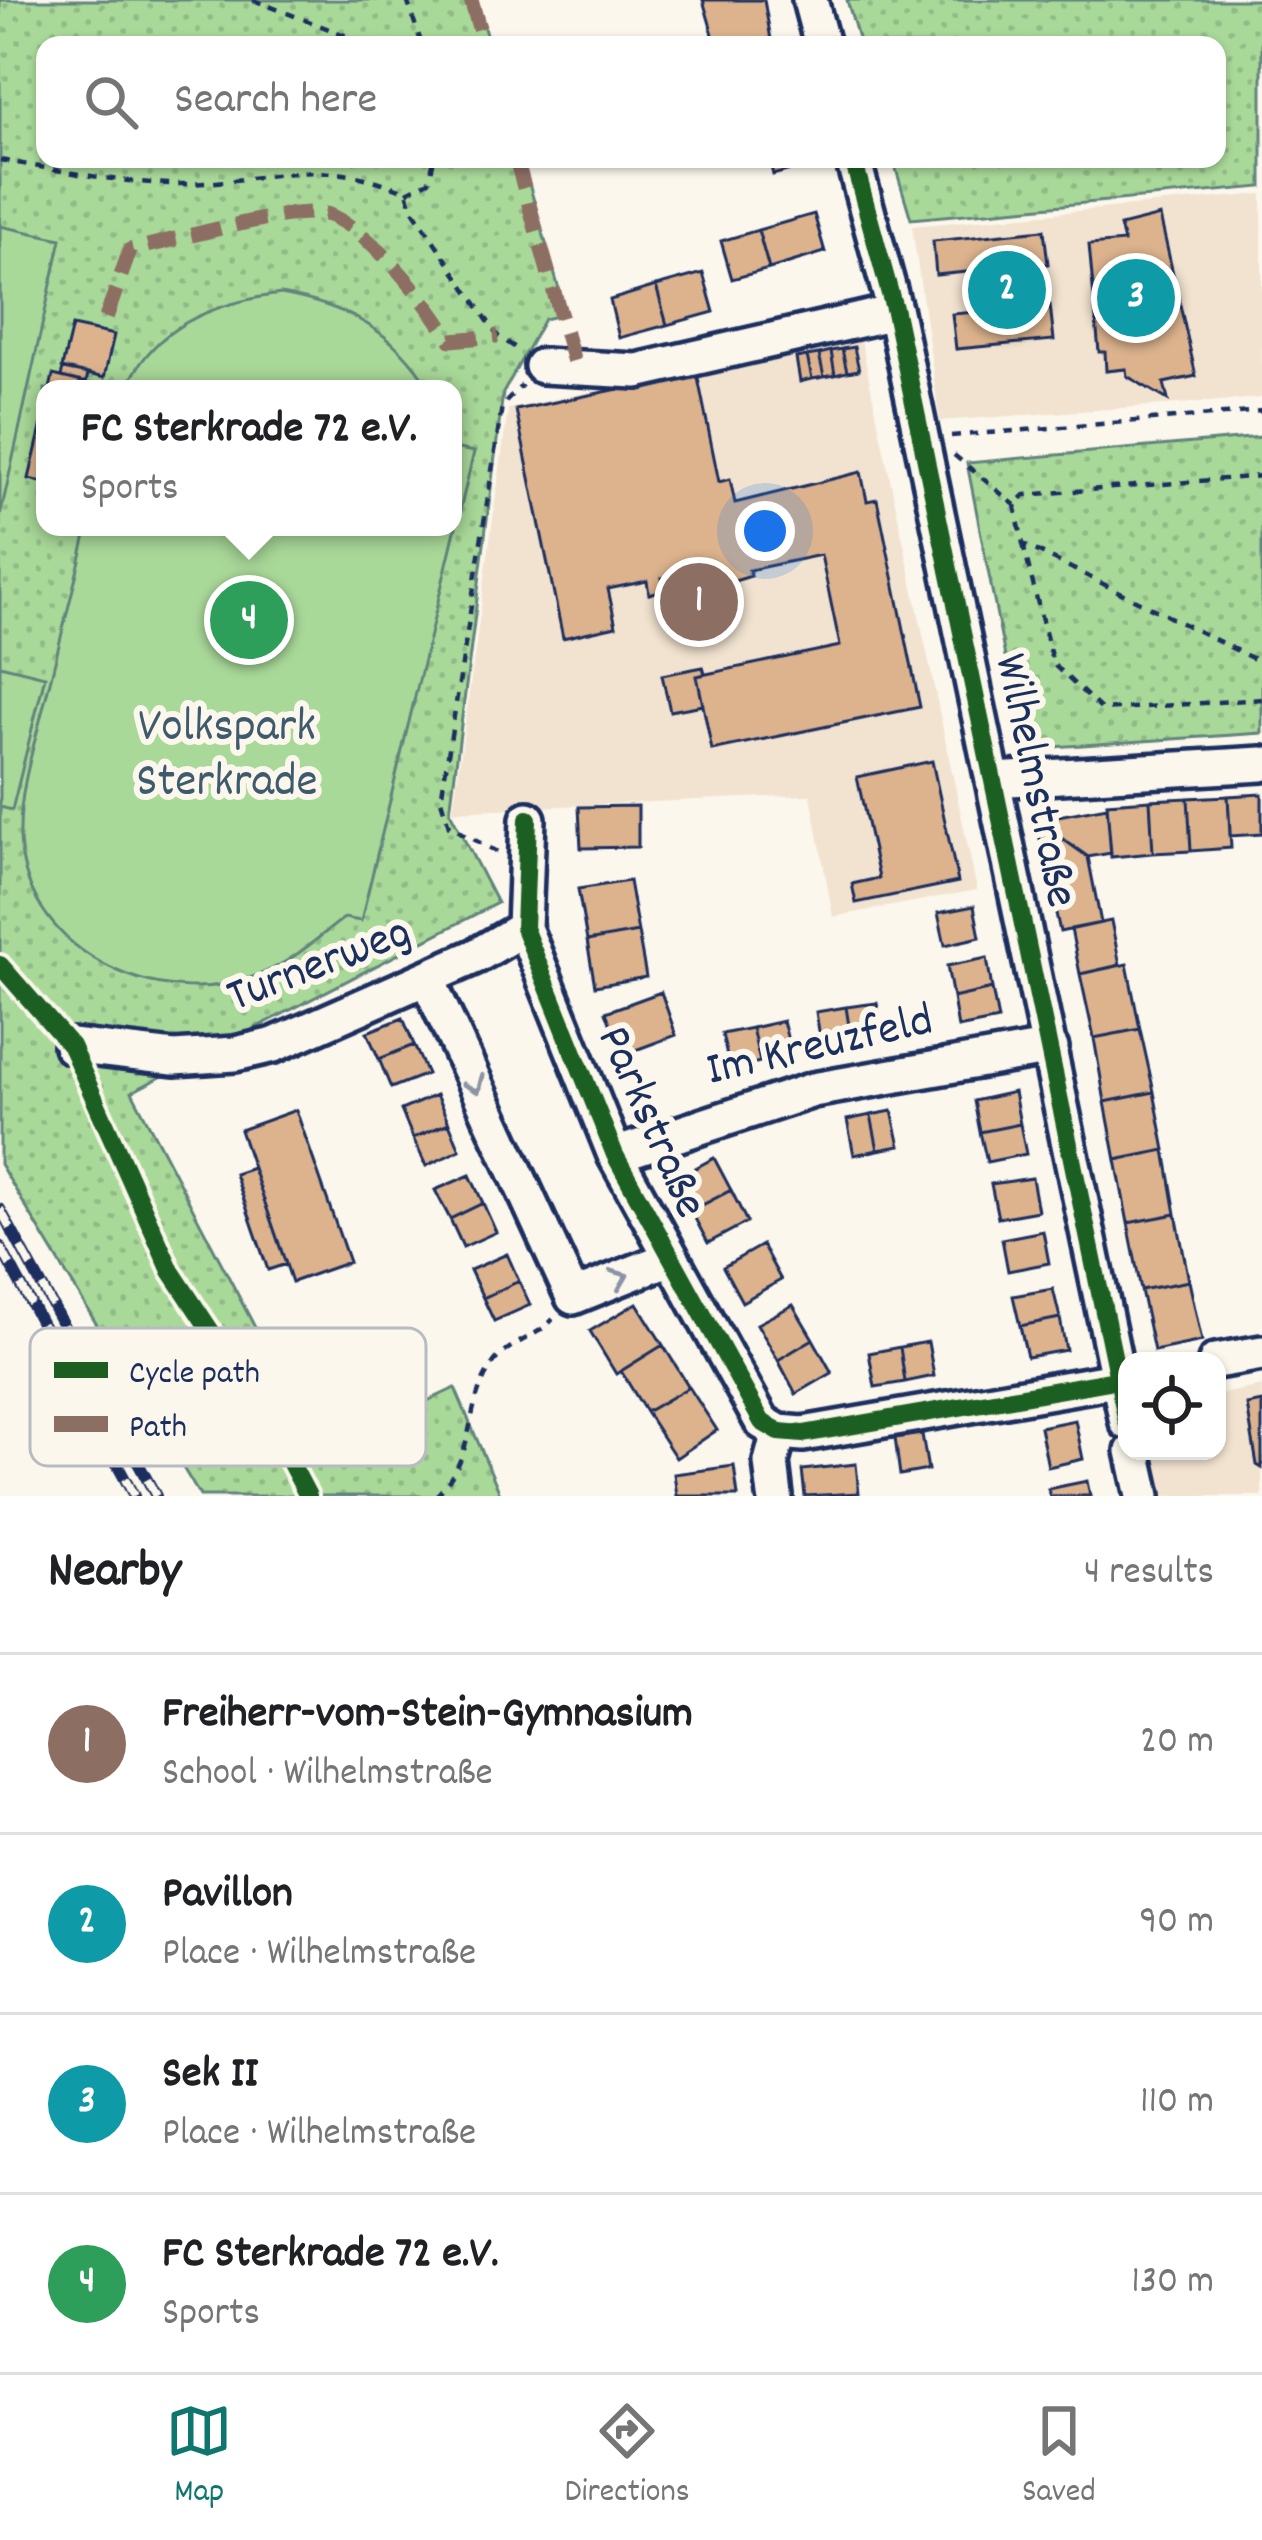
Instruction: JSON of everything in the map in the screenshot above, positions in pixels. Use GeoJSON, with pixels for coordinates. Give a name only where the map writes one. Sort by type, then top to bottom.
{"type":"FeatureCollection","features":[{"type":"Feature","properties":{"kind":"street"},"geometry":{"type":"LineString","coordinates":[[810,0],[820,36]]}},
{"type":"Feature","properties":{"kind":"street","name":"Wilhelmstraße"},"geometry":{"type":"LineString","coordinates":[[855,168],[926,435],[994,780],[1118,1356]]}},
{"type":"Feature","properties":{"kind":"street"},"geometry":{"type":"LineString","coordinates":[[542,366],[637,371],[895,312]]}},
{"type":"Feature","properties":{"kind":"street"},"geometry":{"type":"LineString","coordinates":[[994,780],[1262,764]]}},
{"type":"Feature","properties":{"kind":"street","name":"Parkstraße"},"geometry":{"type":"LineString","coordinates":[[528,819],[524,928],[615,1155],[668,1259],[762,1422],[779,1432]]}},
{"type":"Feature","properties":{"kind":"street","name":"Turnerweg"},"geometry":{"type":"LineString","coordinates":[[71,1046],[175,1058],[236,1054],[274,1045],[427,978],[524,928]]}},
{"type":"Feature","properties":{"kind":"street"},"geometry":{"type":"LineString","coordinates":[[427,978],[573,1297]]}},
{"type":"Feature","properties":{"kind":"street","name":"Im Kreuzfeld"},"geometry":{"type":"LineString","coordinates":[[615,1155],[813,1090],[1051,1048]]}},
{"type":"Feature","properties":{"kind":"street","name":"Parkstraße"},"geometry":{"type":"LineString","coordinates":[[573,1297],[668,1259]]}},
{"type":"Feature","properties":{"kind":"street"},"geometry":{"type":"LineString","coordinates":[[1226,1359],[1262,1353]]}},
{"type":"Feature","properties":{"kind":"street"},"geometry":{"type":"LineString","coordinates":[[775,1496],[771,1462],[779,1432],[803,1434],[1118,1380]]}},
{"type":"Feature","properties":{"kind":"street"},"geometry":{"type":"LineString","coordinates":[[1135,1460],[1143,1496]]}},
{"type":"Feature","properties":{"kind":"path"},"geometry":{"type":"LineString","coordinates":[[253,0],[347,36]]}},
{"type":"Feature","properties":{"kind":"path"},"geometry":{"type":"LineString","coordinates":[[407,0],[419,36]]}},
{"type":"Feature","properties":{"kind":"path"},"geometry":{"type":"LineString","coordinates":[[0,160],[36,165]]}},
{"type":"Feature","properties":{"kind":"path"},"geometry":{"type":"LineString","coordinates":[[62,168],[186,184],[288,170],[333,172],[407,192],[429,181],[432,168]]}},
{"type":"Feature","properties":{"kind":"path"},"geometry":{"type":"LineString","coordinates":[[407,192],[413,210],[498,336],[542,366],[502,406],[441,800],[449,826],[504,856]]}},
{"type":"Feature","properties":{"kind":"path"},"geometry":{"type":"LineString","coordinates":[[926,435],[1262,411]]}},
{"type":"Feature","properties":{"kind":"path"},"geometry":{"type":"LineString","coordinates":[[926,435],[1015,505],[1053,664],[1102,710],[1262,699]]}},
{"type":"Feature","properties":{"kind":"path"},"geometry":{"type":"LineString","coordinates":[[1015,505],[1025,495],[1262,476]]}},
{"type":"Feature","properties":{"kind":"path"},"geometry":{"type":"LineString","coordinates":[[1023,544],[1262,663]]}},
{"type":"Feature","properties":{"kind":"path"},"geometry":{"type":"LineString","coordinates":[[436,1496],[460,1471],[477,1397],[493,1363],[515,1342],[545,1329],[573,1297]]}},
{"type":"Feature","properties":{"kind":"shaded area"},"geometry":{"type":"Polygon","coordinates":[[[1262,194],[1262,398],[940,421],[912,226],[1262,194]]]}},
{"type":"Feature","properties":{"kind":"shaded area"},"geometry":{"type":"Polygon","coordinates":[[[860,336],[977,890],[833,917],[811,795],[453,811],[508,409],[860,336]]]}},
{"type":"Feature","properties":{"kind":"shaded area"},"geometry":{"type":"Polygon","coordinates":[[[1262,1386],[1262,1496],[1151,1496],[1141,1460],[1226,1460],[1226,1393],[1262,1386]]]}},
{"type":"Feature","properties":{"kind":"green space","name":"Volkspark Sterkrade"},"geometry":{"type":"Polygon","coordinates":[[[0,0],[476,0],[486,36],[36,36],[36,168],[525,168],[566,314],[544,319],[503,393],[450,812],[497,903],[132,1092],[255,1328],[99,1328],[0,1164],[0,0]]]}},
{"type":"Feature","properties":{"kind":"green space"},"geometry":{"type":"Polygon","coordinates":[[[847,0],[1262,0],[1262,187],[911,219],[896,168],[1226,168],[1226,36],[857,36],[847,0]]]}},
{"type":"Feature","properties":{"kind":"green space"},"geometry":{"type":"Polygon","coordinates":[[[0,226],[61,239],[0,517],[0,226]]]}},
{"type":"Feature","properties":{"kind":"green space"},"geometry":{"type":"Polygon","coordinates":[[[281,294],[348,314],[385,337],[424,380],[132,380],[153,348],[170,333],[233,303],[281,294]]]}},
{"type":"Feature","properties":{"kind":"green space"},"geometry":{"type":"Polygon","coordinates":[[[1262,437],[1262,733],[1023,749],[967,463],[1262,437]]]}},
{"type":"Feature","properties":{"kind":"green space"},"geometry":{"type":"Polygon","coordinates":[[[462,450],[474,452],[462,502],[462,450]]]}},
{"type":"Feature","properties":{"kind":"green space"},"geometry":{"type":"Polygon","coordinates":[[[86,536],[454,536],[361,921],[344,918],[272,969],[221,985],[180,986],[139,979],[101,963],[68,939],[42,909],[26,872],[20,830],[28,767],[86,536]]]}},
{"type":"Feature","properties":{"kind":"green space"},"geometry":{"type":"Polygon","coordinates":[[[0,665],[45,676],[12,810],[0,807],[0,665]]]}},
{"type":"Feature","properties":{"kind":"green space","name":"Volkspark Sterkrade"},"geometry":{"type":"Polygon","coordinates":[[[455,1388],[501,1496],[200,1496],[182,1466],[426,1466],[426,1402],[455,1388]]]}},
{"type":"Feature","properties":{"kind":"building"},"geometry":{"type":"Polygon","coordinates":[[[703,0],[764,0],[770,36],[713,36],[703,0]]]}},
{"type":"Feature","properties":{"kind":"building"},"geometry":{"type":"Polygon","coordinates":[[[771,168],[798,168],[773,175],[771,168]]]}},
{"type":"Feature","properties":{"kind":"building"},"geometry":{"type":"Polygon","coordinates":[[[814,214],[825,252],[769,269],[758,230],[814,214]]]}},
{"type":"Feature","properties":{"kind":"building"},"geometry":{"type":"Polygon","coordinates":[[[1160,216],[1196,376],[1164,383],[1168,400],[1127,376],[1126,369],[1106,371],[1105,352],[1099,352],[1089,245],[1124,242],[1120,226],[1160,216]]]}},
{"type":"Feature","properties":{"kind":"building"},"geometry":{"type":"Polygon","coordinates":[[[758,230],[769,269],[732,279],[721,241],[758,230]]]}},
{"type":"Feature","properties":{"kind":"building"},"geometry":{"type":"Polygon","coordinates":[[[1044,230],[1048,264],[1013,268],[1016,308],[1050,305],[1054,340],[956,349],[952,314],[1000,310],[997,269],[936,275],[933,241],[1044,230]]]}},
{"type":"Feature","properties":{"kind":"building"},"geometry":{"type":"Polygon","coordinates":[[[703,273],[714,312],[667,325],[656,286],[703,273]]]}},
{"type":"Feature","properties":{"kind":"building"},"geometry":{"type":"Polygon","coordinates":[[[656,286],[667,325],[619,338],[610,300],[656,286]]]}},
{"type":"Feature","properties":{"kind":"building"},"geometry":{"type":"Polygon","coordinates":[[[72,326],[114,335],[104,378],[62,368],[72,326]]]}},
{"type":"Feature","properties":{"kind":"building"},"geometry":{"type":"Polygon","coordinates":[[[854,347],[859,370],[847,372],[842,349],[854,347]]]}},
{"type":"Feature","properties":{"kind":"building"},"geometry":{"type":"Polygon","coordinates":[[[842,349],[847,372],[835,375],[831,351],[842,349]]]}},
{"type":"Feature","properties":{"kind":"building"},"geometry":{"type":"Polygon","coordinates":[[[831,351],[835,375],[824,377],[819,354],[831,351]]]}},
{"type":"Feature","properties":{"kind":"building"},"geometry":{"type":"Polygon","coordinates":[[[819,354],[824,377],[812,379],[807,356],[819,354]]]}},
{"type":"Feature","properties":{"kind":"building"},"geometry":{"type":"Polygon","coordinates":[[[807,356],[812,379],[800,382],[796,358],[807,356]]]}},
{"type":"Feature","properties":{"kind":"building"},"geometry":{"type":"Polygon","coordinates":[[[63,369],[88,374],[87,380],[61,377],[63,369]]]}},
{"type":"Feature","properties":{"kind":"building"},"geometry":{"type":"Polygon","coordinates":[[[697,373],[719,482],[730,479],[735,503],[861,472],[867,501],[877,499],[920,707],[712,750],[697,676],[840,646],[821,555],[749,570],[751,576],[702,591],[693,587],[690,572],[662,578],[664,590],[649,594],[647,581],[608,589],[616,626],[563,638],[516,410],[697,373]]]}},
{"type":"Feature","properties":{"kind":"building"},"geometry":{"type":"Polygon","coordinates":[[[36,449],[36,481],[29,479],[36,449]]]}},
{"type":"Feature","properties":{"kind":"building"},"geometry":{"type":"Polygon","coordinates":[[[703,667],[705,674],[697,676],[703,705],[670,711],[662,675],[703,667]]]}},
{"type":"Feature","properties":{"kind":"building"},"geometry":{"type":"Polygon","coordinates":[[[932,761],[958,882],[856,903],[852,884],[879,878],[857,777],[932,761]]]}},
{"type":"Feature","properties":{"kind":"building"},"geometry":{"type":"Polygon","coordinates":[[[1262,794],[1262,834],[1230,836],[1228,796],[1262,794]]]}},
{"type":"Feature","properties":{"kind":"building"},"geometry":{"type":"Polygon","coordinates":[[[1228,796],[1231,848],[1191,851],[1188,798],[1228,796]]]}},
{"type":"Feature","properties":{"kind":"building"},"geometry":{"type":"Polygon","coordinates":[[[1188,798],[1191,851],[1153,853],[1150,800],[1188,798]]]}},
{"type":"Feature","properties":{"kind":"building"},"geometry":{"type":"Polygon","coordinates":[[[1150,800],[1153,853],[1111,857],[1107,803],[1150,800]]]}},
{"type":"Feature","properties":{"kind":"building"},"geometry":{"type":"Polygon","coordinates":[[[638,806],[638,847],[581,848],[579,807],[638,806]]]}},
{"type":"Feature","properties":{"kind":"building"},"geometry":{"type":"Polygon","coordinates":[[[1107,807],[1111,853],[1088,857],[1036,820],[1107,807]]]}},
{"type":"Feature","properties":{"kind":"building"},"geometry":{"type":"Polygon","coordinates":[[[1036,820],[1088,857],[1101,923],[1060,932],[1036,820]]]}},
{"type":"Feature","properties":{"kind":"building"},"geometry":{"type":"Polygon","coordinates":[[[629,881],[638,932],[587,941],[578,889],[629,881]]]}},
{"type":"Feature","properties":{"kind":"building"},"geometry":{"type":"Polygon","coordinates":[[[974,906],[980,937],[945,945],[938,913],[974,906]]]}},
{"type":"Feature","properties":{"kind":"building"},"geometry":{"type":"Polygon","coordinates":[[[1111,921],[1120,965],[1080,974],[1071,929],[1111,921]]]}},
{"type":"Feature","properties":{"kind":"building"},"geometry":{"type":"Polygon","coordinates":[[[638,932],[646,977],[595,986],[587,941],[638,932]]]}},
{"type":"Feature","properties":{"kind":"building"},"geometry":{"type":"Polygon","coordinates":[[[987,958],[992,989],[953,998],[947,966],[987,958]]]}},
{"type":"Feature","properties":{"kind":"building"},"geometry":{"type":"Polygon","coordinates":[[[1127,964],[1140,1029],[1094,1038],[1080,974],[1127,964]]]}},
{"type":"Feature","properties":{"kind":"building"},"geometry":{"type":"Polygon","coordinates":[[[992,989],[998,1020],[958,1028],[953,998],[992,989]]]}},
{"type":"Feature","properties":{"kind":"building"},"geometry":{"type":"Polygon","coordinates":[[[661,992],[676,1035],[622,1055],[606,1012],[661,992]]]}},
{"type":"Feature","properties":{"kind":"building"},"geometry":{"type":"Polygon","coordinates":[[[877,1003],[883,1040],[852,1045],[846,1007],[877,1003]]]}},
{"type":"Feature","properties":{"kind":"building"},"geometry":{"type":"Polygon","coordinates":[[[846,1007],[852,1045],[822,1050],[816,1012],[846,1007]]]}},
{"type":"Feature","properties":{"kind":"building"},"geometry":{"type":"Polygon","coordinates":[[[403,1018],[414,1045],[379,1059],[367,1032],[403,1018]]]}},
{"type":"Feature","properties":{"kind":"building"},"geometry":{"type":"Polygon","coordinates":[[[783,1021],[792,1056],[760,1062],[752,1028],[783,1021]]]}},
{"type":"Feature","properties":{"kind":"building"},"geometry":{"type":"Polygon","coordinates":[[[752,1028],[760,1062],[730,1070],[722,1034],[752,1028]]]}},
{"type":"Feature","properties":{"kind":"building"},"geometry":{"type":"Polygon","coordinates":[[[1140,1029],[1154,1092],[1105,1102],[1094,1038],[1140,1029]]]}},
{"type":"Feature","properties":{"kind":"building"},"geometry":{"type":"Polygon","coordinates":[[[414,1045],[427,1074],[391,1088],[379,1059],[414,1045]]]}},
{"type":"Feature","properties":{"kind":"building"},"geometry":{"type":"Polygon","coordinates":[[[1014,1092],[1020,1124],[980,1132],[974,1101],[1014,1092]]]}},
{"type":"Feature","properties":{"kind":"building"},"geometry":{"type":"Polygon","coordinates":[[[1154,1092],[1165,1150],[1116,1160],[1105,1102],[1154,1092]]]}},
{"type":"Feature","properties":{"kind":"building"},"geometry":{"type":"Polygon","coordinates":[[[436,1095],[449,1123],[413,1138],[401,1110],[436,1095]]]}},
{"type":"Feature","properties":{"kind":"building"},"geometry":{"type":"Polygon","coordinates":[[[296,1110],[349,1262],[292,1282],[240,1130],[296,1110]]]}},
{"type":"Feature","properties":{"kind":"building"},"geometry":{"type":"Polygon","coordinates":[[[892,1111],[900,1146],[878,1150],[871,1115],[892,1111]]]}},
{"type":"Feature","properties":{"kind":"building"},"geometry":{"type":"Polygon","coordinates":[[[871,1115],[878,1150],[854,1155],[847,1120],[871,1115]]]}},
{"type":"Feature","properties":{"kind":"building"},"geometry":{"type":"Polygon","coordinates":[[[449,1123],[460,1150],[426,1166],[413,1138],[449,1123]]]}},
{"type":"Feature","properties":{"kind":"building"},"geometry":{"type":"Polygon","coordinates":[[[1020,1124],[1026,1154],[987,1162],[980,1132],[1020,1124]]]}},
{"type":"Feature","properties":{"kind":"building"},"geometry":{"type":"Polygon","coordinates":[[[1165,1150],[1176,1214],[1128,1223],[1116,1160],[1165,1150]]]}},
{"type":"Feature","properties":{"kind":"building"},"geometry":{"type":"Polygon","coordinates":[[[714,1158],[731,1190],[691,1211],[675,1179],[714,1158]]]}},
{"type":"Feature","properties":{"kind":"building"},"geometry":{"type":"Polygon","coordinates":[[[253,1168],[286,1264],[268,1270],[235,1174],[253,1168]]]}},
{"type":"Feature","properties":{"kind":"building"},"geometry":{"type":"Polygon","coordinates":[[[470,1175],[483,1203],[450,1219],[435,1190],[470,1175]]]}},
{"type":"Feature","properties":{"kind":"building"},"geometry":{"type":"Polygon","coordinates":[[[1032,1178],[1038,1211],[998,1218],[991,1184],[1032,1178]]]}},
{"type":"Feature","properties":{"kind":"building"},"geometry":{"type":"Polygon","coordinates":[[[731,1190],[747,1222],[708,1243],[691,1211],[731,1190]]]}},
{"type":"Feature","properties":{"kind":"building"},"geometry":{"type":"Polygon","coordinates":[[[483,1203],[496,1232],[463,1247],[450,1219],[483,1203]]]}},
{"type":"Feature","properties":{"kind":"building"},"geometry":{"type":"Polygon","coordinates":[[[1176,1214],[1189,1281],[1141,1290],[1128,1223],[1176,1214]]]}},
{"type":"Feature","properties":{"kind":"building"},"geometry":{"type":"Polygon","coordinates":[[[1043,1231],[1049,1263],[1008,1271],[1002,1239],[1043,1231]]]}},
{"type":"Feature","properties":{"kind":"building"},"geometry":{"type":"Polygon","coordinates":[[[762,1245],[781,1280],[742,1302],[723,1267],[762,1245]]]}},
{"type":"Feature","properties":{"kind":"building"},"geometry":{"type":"Polygon","coordinates":[[[507,1254],[519,1281],[483,1298],[470,1270],[507,1254]]]}},
{"type":"Feature","properties":{"kind":"building"},"geometry":{"type":"Polygon","coordinates":[[[519,1281],[530,1305],[494,1321],[483,1298],[519,1281]]]}},
{"type":"Feature","properties":{"kind":"building"},"geometry":{"type":"Polygon","coordinates":[[[1189,1281],[1202,1341],[1154,1351],[1141,1290],[1189,1281]]]}},
{"type":"Feature","properties":{"kind":"building"},"geometry":{"type":"Polygon","coordinates":[[[1053,1289],[1060,1318],[1020,1326],[1013,1296],[1053,1289]]]}},
{"type":"Feature","properties":{"kind":"building"},"geometry":{"type":"Polygon","coordinates":[[[637,1303],[663,1345],[616,1374],[590,1331],[637,1303]]]}},
{"type":"Feature","properties":{"kind":"building"},"geometry":{"type":"Polygon","coordinates":[[[793,1305],[813,1339],[778,1360],[757,1324],[793,1305]]]}},
{"type":"Feature","properties":{"kind":"building"},"geometry":{"type":"Polygon","coordinates":[[[1060,1318],[1066,1350],[1027,1357],[1020,1326],[1060,1318]]]}},
{"type":"Feature","properties":{"kind":"building"},"geometry":{"type":"Polygon","coordinates":[[[813,1339],[832,1373],[796,1394],[778,1360],[813,1339]]]}},
{"type":"Feature","properties":{"kind":"building"},"geometry":{"type":"Polygon","coordinates":[[[928,1342],[934,1376],[905,1382],[900,1347],[928,1342]]]}},
{"type":"Feature","properties":{"kind":"building"},"geometry":{"type":"Polygon","coordinates":[[[663,1345],[689,1387],[646,1412],[621,1371],[663,1345]]]}},
{"type":"Feature","properties":{"kind":"building"},"geometry":{"type":"Polygon","coordinates":[[[900,1347],[905,1382],[875,1387],[869,1353],[900,1347]]]}},
{"type":"Feature","properties":{"kind":"building"},"geometry":{"type":"Polygon","coordinates":[[[689,1387],[717,1430],[676,1458],[646,1412],[689,1387]]]}},
{"type":"Feature","properties":{"kind":"building"},"geometry":{"type":"Polygon","coordinates":[[[1262,1402],[1262,1468],[1257,1465],[1247,1405],[1262,1402]]]}},
{"type":"Feature","properties":{"kind":"building"},"geometry":{"type":"Polygon","coordinates":[[[1075,1420],[1083,1459],[1048,1467],[1040,1427],[1075,1420]]]}},
{"type":"Feature","properties":{"kind":"building"},"geometry":{"type":"Polygon","coordinates":[[[922,1434],[928,1470],[900,1475],[895,1438],[922,1434]]]}},
{"type":"Feature","properties":{"kind":"building"},"geometry":{"type":"Polygon","coordinates":[[[856,1464],[859,1493],[805,1496],[802,1470],[856,1464]]]}},
{"type":"Feature","properties":{"kind":"building"},"geometry":{"type":"Polygon","coordinates":[[[734,1466],[738,1496],[677,1496],[674,1474],[734,1466]]]}},
{"type":"Feature","properties":{"kind":"building"},"geometry":{"type":"Polygon","coordinates":[[[1087,1481],[1090,1496],[1050,1496],[1048,1489],[1087,1481]]]}},
{"type":"Feature","properties":{"kind":"railway"},"geometry":{"type":"LineString","coordinates":[[0,1209],[65,1328]]}},
{"type":"Feature","properties":{"kind":"railway"},"geometry":{"type":"LineString","coordinates":[[0,1246],[44,1328]]}},
{"type":"Feature","properties":{"kind":"railway"},"geometry":{"type":"LineString","coordinates":[[118,1466],[134,1496]]}},
{"type":"Feature","properties":{"kind":"railway"},"geometry":{"type":"LineString","coordinates":[[140,1466],[156,1496]]}},
{"type":"Feature","properties":{"kind":"marked path"},"geometry":{"type":"LineString","coordinates":[[471,0],[481,36]]}},
{"type":"Feature","properties":{"kind":"marked path"},"geometry":{"type":"LineString","coordinates":[[519,168],[576,369]]}},
{"type":"Feature","properties":{"kind":"marked path"},"geometry":{"type":"LineString","coordinates":[[106,318],[130,250],[264,219],[314,213],[346,224],[381,252],[451,340],[498,336]]}},
{"type":"Feature","properties":{"kind":"cycle path"},"geometry":{"type":"LineString","coordinates":[[855,168],[895,312],[1118,1379]]}},
{"type":"Feature","properties":{"kind":"cycle path"},"geometry":{"type":"LineString","coordinates":[[528,819],[524,928],[615,1155],[762,1422],[779,1432],[803,1434],[1118,1380]]}},
{"type":"Feature","properties":{"kind":"cycle path"},"geometry":{"type":"LineString","coordinates":[[0,965],[71,1046],[171,1271],[209,1328]]}},
{"type":"Feature","properties":{"kind":"cycle path"},"geometry":{"type":"LineString","coordinates":[[292,1466],[308,1496]]}},
{"type":"Feature","properties":{"kind":"place","name":"Pavillon"},"geometry":{"type":"Point","coordinates":[1007,290]}},
{"type":"Feature","properties":{"kind":"place","name":"Sek II"},"geometry":{"type":"Point","coordinates":[1136,298]}},
{"type":"Feature","properties":{"kind":"place","name":"Freiherr-vom-Stein-Gymnasium"},"geometry":{"type":"Point","coordinates":[699,602]}},
{"type":"Feature","properties":{"kind":"place","name":"FC Sterkrade 72 e.V."},"geometry":{"type":"Point","coordinates":[249,620]}}]}
